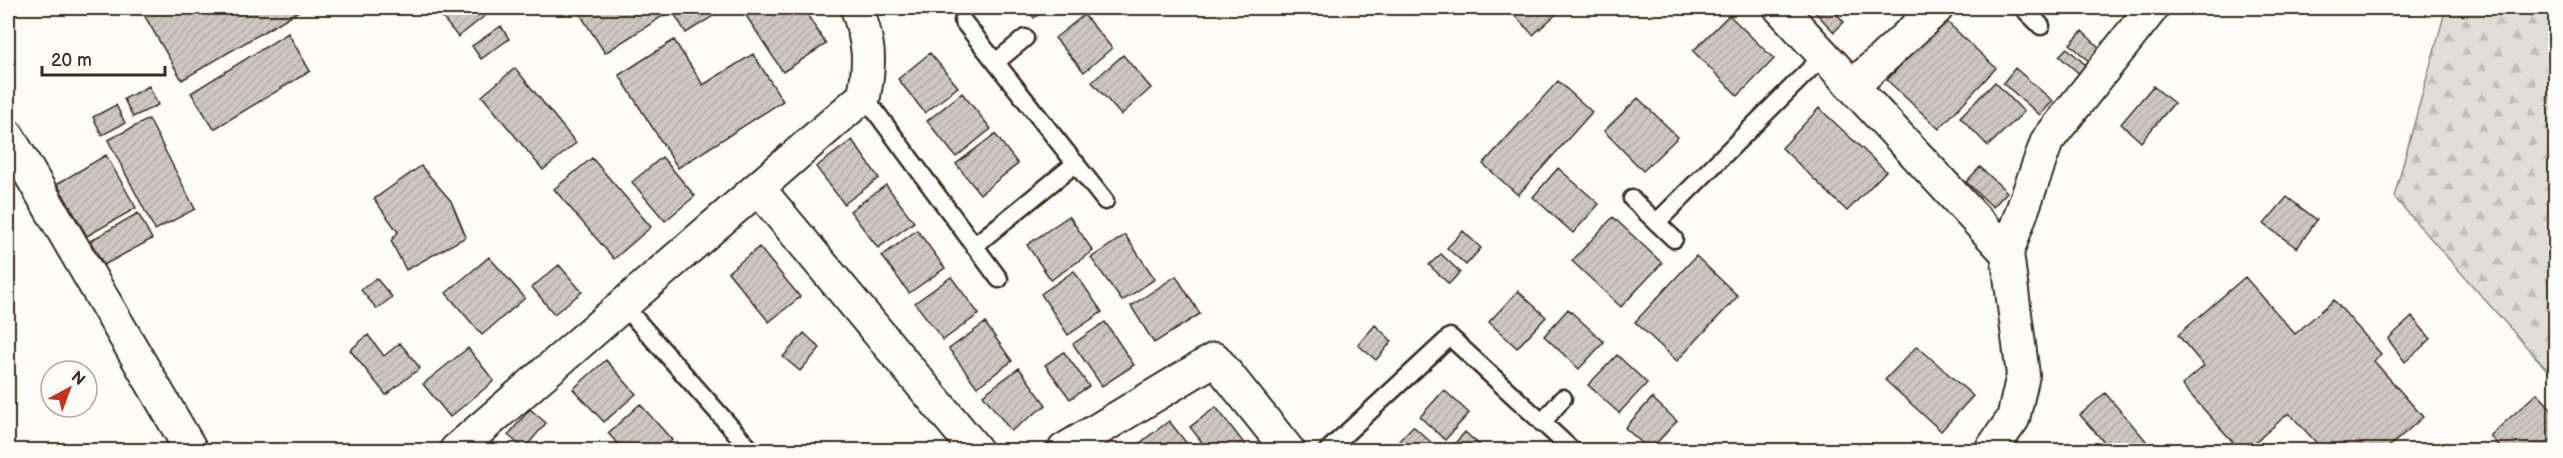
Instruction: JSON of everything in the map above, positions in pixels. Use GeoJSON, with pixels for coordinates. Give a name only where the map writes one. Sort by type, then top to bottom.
{"type":"FeatureCollection","features":[{"type":"Feature","properties":{"kind":"street"},"geometry":{"type":"LineString","coordinates":[[456,450],[864,96],[870,65],[866,36],[856,8]]}},
{"type":"Feature","properties":{"kind":"street"},"geometry":{"type":"LineString","coordinates":[[1780,8],[2007,253]]}},
{"type":"Feature","properties":{"kind":"street"},"geometry":{"type":"LineString","coordinates":[[1853,86],[1937,8]]}},
{"type":"Feature","properties":{"kind":"street"},"geometry":{"type":"LineString","coordinates":[[1991,450],[2013,419],[2023,375],[2007,253],[2047,141],[2152,8]]}},
{"type":"Feature","properties":{"kind":"street"},"geometry":{"type":"LineString","coordinates":[[8,136],[191,450]]}},
{"type":"Feature","properties":{"kind":"street"},"geometry":{"type":"LineString","coordinates":[[758,188],[976,450]]}},
{"type":"Feature","properties":{"kind":"street"},"geometry":{"type":"LineString","coordinates":[[1064,450],[1215,359],[1288,450]]}},
{"type":"Feature","properties":{"kind":"lane"},"geometry":{"type":"LineString","coordinates":[[2023,8],[2041,26]]}},
{"type":"Feature","properties":{"kind":"lane"},"geometry":{"type":"LineString","coordinates":[[963,21],[1105,201]]}},
{"type":"Feature","properties":{"kind":"lane"},"geometry":{"type":"LineString","coordinates":[[996,62],[1025,38]]}},
{"type":"Feature","properties":{"kind":"lane"},"geometry":{"type":"LineString","coordinates":[[1657,222],[1824,55]]}},
{"type":"Feature","properties":{"kind":"lane"},"geometry":{"type":"LineString","coordinates":[[864,96],[999,279]]}},
{"type":"Feature","properties":{"kind":"lane"},"geometry":{"type":"LineString","coordinates":[[974,246],[1076,163]]}},
{"type":"Feature","properties":{"kind":"lane"},"geometry":{"type":"LineString","coordinates":[[1632,199],[1674,239]]}},
{"type":"Feature","properties":{"kind":"lane"},"geometry":{"type":"LineString","coordinates":[[623,305],[752,450]]}},
{"type":"Feature","properties":{"kind":"lane"},"geometry":{"type":"LineString","coordinates":[[1328,450],[1450,337],[1572,450]]}},
{"type":"Feature","properties":{"kind":"lane"},"geometry":{"type":"LineString","coordinates":[[1542,423],[1563,398]]}},
{"type":"Feature","properties":{"kind":"green space"},"geometry":{"type":"Polygon","coordinates":[[[2446,8],[2555,8],[2555,379],[2394,197],[2446,8]]]}},
{"type":"Feature","properties":{"kind":"building"},"geometry":{"type":"Polygon","coordinates":[[[140,8],[304,8],[182,80],[140,8]]]}},
{"type":"Feature","properties":{"kind":"building"},"geometry":{"type":"Polygon","coordinates":[[[442,8],[479,8],[486,15],[458,37],[437,11],[442,8]]]}},
{"type":"Feature","properties":{"kind":"building"},"geometry":{"type":"Polygon","coordinates":[[[591,8],[726,8],[686,33],[672,10],[605,53],[580,14],[591,8]]]}},
{"type":"Feature","properties":{"kind":"building"},"geometry":{"type":"Polygon","coordinates":[[[741,8],[803,8],[826,44],[783,72],[741,8]]]}},
{"type":"Feature","properties":{"kind":"building"},"geometry":{"type":"Polygon","coordinates":[[[1026,8],[1047,8],[1034,18],[1026,8]]]}},
{"type":"Feature","properties":{"kind":"building"},"geometry":{"type":"Polygon","coordinates":[[[1508,8],[1563,8],[1533,35],[1508,8]]]}},
{"type":"Feature","properties":{"kind":"building"},"geometry":{"type":"Polygon","coordinates":[[[1811,8],[1831,8],[1844,22],[1834,32],[1811,8]]]}},
{"type":"Feature","properties":{"kind":"building"},"geometry":{"type":"Polygon","coordinates":[[[1084,15],[1112,48],[1084,72],[1055,38],[1084,15]]]}},
{"type":"Feature","properties":{"kind":"building"},"geometry":{"type":"Polygon","coordinates":[[[1729,15],[1774,59],[1738,96],[1693,51],[1729,15]]]}},
{"type":"Feature","properties":{"kind":"building"},"geometry":{"type":"Polygon","coordinates":[[[1944,19],[1996,68],[1939,129],[1887,80],[1944,19]]]}},
{"type":"Feature","properties":{"kind":"building"},"geometry":{"type":"Polygon","coordinates":[[[501,26],[509,39],[481,59],[472,46],[501,26]]]}},
{"type":"Feature","properties":{"kind":"building"},"geometry":{"type":"Polygon","coordinates":[[[2082,31],[2104,52],[2092,64],[2070,44],[2082,31]]]}},
{"type":"Feature","properties":{"kind":"building"},"geometry":{"type":"Polygon","coordinates":[[[288,33],[310,71],[214,129],[191,93],[288,33]]]}},
{"type":"Feature","properties":{"kind":"building"},"geometry":{"type":"Polygon","coordinates":[[[674,40],[703,85],[753,54],[783,101],[678,168],[619,75],[674,40]]]}},
{"type":"Feature","properties":{"kind":"building"},"geometry":{"type":"Polygon","coordinates":[[[2067,48],[2089,68],[2082,76],[2059,56],[2067,48]]]}},
{"type":"Feature","properties":{"kind":"building"},"geometry":{"type":"Polygon","coordinates":[[[930,53],[958,87],[925,113],[898,79],[930,53]]]}},
{"type":"Feature","properties":{"kind":"building"},"geometry":{"type":"Polygon","coordinates":[[[1123,55],[1151,88],[1121,115],[1092,82],[1123,55]]]}},
{"type":"Feature","properties":{"kind":"building"},"geometry":{"type":"Polygon","coordinates":[[[515,68],[576,143],[543,170],[482,96],[515,68]]]}},
{"type":"Feature","properties":{"kind":"building"},"geometry":{"type":"Polygon","coordinates":[[[2015,68],[2053,101],[2040,115],[2003,83],[2015,68]]]}},
{"type":"Feature","properties":{"kind":"building"},"geometry":{"type":"Polygon","coordinates":[[[1558,81],[1592,112],[1518,195],[1483,164],[1558,81]]]}},
{"type":"Feature","properties":{"kind":"building"},"geometry":{"type":"Polygon","coordinates":[[[1995,82],[2024,112],[1988,146],[1960,117],[1995,82]]]}},
{"type":"Feature","properties":{"kind":"building"},"geometry":{"type":"Polygon","coordinates":[[[149,86],[158,105],[133,117],[124,99],[149,86]]]}},
{"type":"Feature","properties":{"kind":"building"},"geometry":{"type":"Polygon","coordinates":[[[2153,86],[2174,103],[2141,142],[2121,124],[2153,86]]]}},
{"type":"Feature","properties":{"kind":"building"},"geometry":{"type":"Polygon","coordinates":[[[962,93],[991,129],[956,157],[927,121],[962,93]]]}},
{"type":"Feature","properties":{"kind":"building"},"geometry":{"type":"Polygon","coordinates":[[[1638,98],[1678,137],[1643,171],[1604,131],[1638,98]]]}},
{"type":"Feature","properties":{"kind":"building"},"geometry":{"type":"Polygon","coordinates":[[[116,105],[125,123],[102,135],[93,117],[116,105]]]}},
{"type":"Feature","properties":{"kind":"building"},"geometry":{"type":"Polygon","coordinates":[[[1819,108],[1886,171],[1847,211],[1782,148],[1819,108]]]}},
{"type":"Feature","properties":{"kind":"building"},"geometry":{"type":"Polygon","coordinates":[[[149,119],[195,209],[155,230],[108,140],[149,119]]]}},
{"type":"Feature","properties":{"kind":"building"},"geometry":{"type":"Polygon","coordinates":[[[995,134],[1018,164],[980,194],[956,164],[995,134]]]}},
{"type":"Feature","properties":{"kind":"building"},"geometry":{"type":"Polygon","coordinates":[[[852,140],[879,178],[844,204],[816,167],[852,140]]]}},
{"type":"Feature","properties":{"kind":"building"},"geometry":{"type":"Polygon","coordinates":[[[106,155],[136,208],[87,236],[57,184],[106,155]]]}},
{"type":"Feature","properties":{"kind":"building"},"geometry":{"type":"Polygon","coordinates":[[[662,157],[695,196],[665,221],[632,182],[662,157]]]}},
{"type":"Feature","properties":{"kind":"building"},"geometry":{"type":"Polygon","coordinates":[[[592,158],[651,227],[614,259],[554,189],[592,158]]]}},
{"type":"Feature","properties":{"kind":"building"},"geometry":{"type":"Polygon","coordinates":[[[421,166],[451,201],[466,237],[406,270],[391,241],[398,232],[374,199],[421,166]]]}},
{"type":"Feature","properties":{"kind":"building"},"geometry":{"type":"Polygon","coordinates":[[[1980,167],[2007,192],[1993,207],[1966,182],[1980,167]]]}},
{"type":"Feature","properties":{"kind":"building"},"geometry":{"type":"Polygon","coordinates":[[[1558,168],[1599,204],[1573,233],[1533,197],[1558,168]]]}},
{"type":"Feature","properties":{"kind":"building"},"geometry":{"type":"Polygon","coordinates":[[[886,185],[914,222],[878,248],[850,211],[886,185]]]}},
{"type":"Feature","properties":{"kind":"building"},"geometry":{"type":"Polygon","coordinates":[[[2287,197],[2317,220],[2297,248],[2264,224],[2287,197]]]}},
{"type":"Feature","properties":{"kind":"building"},"geometry":{"type":"Polygon","coordinates":[[[138,213],[152,239],[104,265],[90,241],[138,213]]]}},
{"type":"Feature","properties":{"kind":"building"},"geometry":{"type":"Polygon","coordinates":[[[1069,216],[1093,251],[1051,280],[1027,245],[1069,216]]]}},
{"type":"Feature","properties":{"kind":"building"},"geometry":{"type":"Polygon","coordinates":[[[1613,217],[1662,263],[1621,307],[1572,261],[1613,217]]]}},
{"type":"Feature","properties":{"kind":"building"},"geometry":{"type":"Polygon","coordinates":[[[917,230],[945,268],[909,293],[882,256],[917,230]]]}},
{"type":"Feature","properties":{"kind":"building"},"geometry":{"type":"Polygon","coordinates":[[[1463,231],[1481,248],[1466,265],[1447,248],[1463,231]]]}},
{"type":"Feature","properties":{"kind":"building"},"geometry":{"type":"Polygon","coordinates":[[[1125,235],[1155,279],[1122,301],[1091,258],[1125,235]]]}},
{"type":"Feature","properties":{"kind":"building"},"geometry":{"type":"Polygon","coordinates":[[[759,247],[800,297],[769,322],[728,272],[759,247]]]}},
{"type":"Feature","properties":{"kind":"building"},"geometry":{"type":"Polygon","coordinates":[[[1441,254],[1460,272],[1449,284],[1429,265],[1441,254]]]}},
{"type":"Feature","properties":{"kind":"building"},"geometry":{"type":"Polygon","coordinates":[[[1696,256],[1738,296],[1677,361],[1635,322],[1696,256]]]}},
{"type":"Feature","properties":{"kind":"building"},"geometry":{"type":"Polygon","coordinates":[[[489,257],[525,298],[482,335],[446,293],[489,257]]]}},
{"type":"Feature","properties":{"kind":"building"},"geometry":{"type":"Polygon","coordinates":[[[559,265],[582,292],[554,314],[532,287],[559,265]]]}},
{"type":"Feature","properties":{"kind":"building"},"geometry":{"type":"Polygon","coordinates":[[[1074,271],[1102,312],[1068,335],[1041,294],[1074,271]]]}},
{"type":"Feature","properties":{"kind":"building"},"geometry":{"type":"Polygon","coordinates":[[[1176,276],[1200,314],[1154,343],[1131,306],[1176,276]]]}},
{"type":"Feature","properties":{"kind":"building"},"geometry":{"type":"Polygon","coordinates":[[[951,277],[979,314],[943,340],[915,303],[951,277]]]}},
{"type":"Feature","properties":{"kind":"building"},"geometry":{"type":"Polygon","coordinates":[[[2245,277],[2295,334],[2334,300],[2381,354],[2374,361],[2423,417],[2390,446],[2389,450],[2323,450],[2289,413],[2246,450],[2240,450],[2182,385],[2204,366],[2178,335],[2245,277]]]}},
{"type":"Feature","properties":{"kind":"building"},"geometry":{"type":"Polygon","coordinates":[[[376,278],[392,297],[377,309],[361,290],[376,278]]]}},
{"type":"Feature","properties":{"kind":"building"},"geometry":{"type":"Polygon","coordinates":[[[1518,291],[1546,317],[1517,348],[1489,322],[1518,291]]]}},
{"type":"Feature","properties":{"kind":"building"},"geometry":{"type":"Polygon","coordinates":[[[1568,309],[1604,342],[1579,369],[1544,336],[1568,309]]]}},
{"type":"Feature","properties":{"kind":"building"},"geometry":{"type":"Polygon","coordinates":[[[2412,317],[2431,339],[2405,362],[2388,339],[2412,317]]]}},
{"type":"Feature","properties":{"kind":"building"},"geometry":{"type":"Polygon","coordinates":[[[1105,322],[1134,365],[1102,386],[1073,344],[1105,322]]]}},
{"type":"Feature","properties":{"kind":"building"},"geometry":{"type":"Polygon","coordinates":[[[985,323],[1012,361],[977,387],[949,349],[985,323]]]}},
{"type":"Feature","properties":{"kind":"building"},"geometry":{"type":"Polygon","coordinates":[[[1375,325],[1392,341],[1376,360],[1358,345],[1375,325]]]}},
{"type":"Feature","properties":{"kind":"building"},"geometry":{"type":"Polygon","coordinates":[[[804,333],[820,348],[800,371],[783,357],[804,333]]]}},
{"type":"Feature","properties":{"kind":"building"},"geometry":{"type":"Polygon","coordinates":[[[368,335],[384,356],[400,343],[420,368],[386,395],[350,350],[368,335]]]}},
{"type":"Feature","properties":{"kind":"building"},"geometry":{"type":"Polygon","coordinates":[[[1917,346],[1973,396],[1941,431],[1885,380],[1917,346]]]}},
{"type":"Feature","properties":{"kind":"building"},"geometry":{"type":"Polygon","coordinates":[[[468,348],[494,381],[450,417],[423,384],[468,348]]]}},
{"type":"Feature","properties":{"kind":"building"},"geometry":{"type":"Polygon","coordinates":[[[1064,352],[1089,386],[1070,399],[1045,365],[1064,352]]]}},
{"type":"Feature","properties":{"kind":"building"},"geometry":{"type":"Polygon","coordinates":[[[1617,355],[1647,383],[1619,413],[1588,385],[1617,355]]]}},
{"type":"Feature","properties":{"kind":"building"},"geometry":{"type":"Polygon","coordinates":[[[606,360],[636,394],[604,422],[573,389],[606,360]]]}},
{"type":"Feature","properties":{"kind":"building"},"geometry":{"type":"Polygon","coordinates":[[[1019,368],[1046,405],[1011,431],[983,395],[1019,368]]]}},
{"type":"Feature","properties":{"kind":"building"},"geometry":{"type":"Polygon","coordinates":[[[1444,390],[1469,413],[1445,440],[1420,417],[1444,390]]]}},
{"type":"Feature","properties":{"kind":"building"},"geometry":{"type":"Polygon","coordinates":[[[2105,393],[2154,450],[2111,450],[2080,415],[2105,393]]]}},
{"type":"Feature","properties":{"kind":"building"},"geometry":{"type":"Polygon","coordinates":[[[2537,393],[2556,414],[2556,450],[2503,450],[2490,436],[2537,393]]]}},
{"type":"Feature","properties":{"kind":"building"},"geometry":{"type":"Polygon","coordinates":[[[1652,398],[1677,421],[1650,450],[1625,428],[1652,398]]]}},
{"type":"Feature","properties":{"kind":"building"},"geometry":{"type":"Polygon","coordinates":[[[640,404],[672,440],[661,450],[623,450],[608,433],[640,404]]]}},
{"type":"Feature","properties":{"kind":"building"},"geometry":{"type":"Polygon","coordinates":[[[1216,407],[1249,450],[1208,450],[1190,427],[1216,407]]]}},
{"type":"Feature","properties":{"kind":"building"},"geometry":{"type":"Polygon","coordinates":[[[530,409],[546,423],[524,449],[508,435],[530,409]]]}},
{"type":"Feature","properties":{"kind":"building"},"geometry":{"type":"Polygon","coordinates":[[[1169,421],[1192,450],[1139,450],[1136,446],[1169,421]]]}},
{"type":"Feature","properties":{"kind":"building"},"geometry":{"type":"Polygon","coordinates":[[[1413,426],[1435,446],[1430,450],[1410,450],[1399,441],[1413,426]]]}},
{"type":"Feature","properties":{"kind":"building"},"geometry":{"type":"Polygon","coordinates":[[[1465,432],[1485,450],[1449,450],[1465,432]]]}},
{"type":"Feature","properties":{"kind":"building"},"geometry":{"type":"Polygon","coordinates":[[[2190,441],[2198,450],[2179,450],[2190,441]]]}}]}
